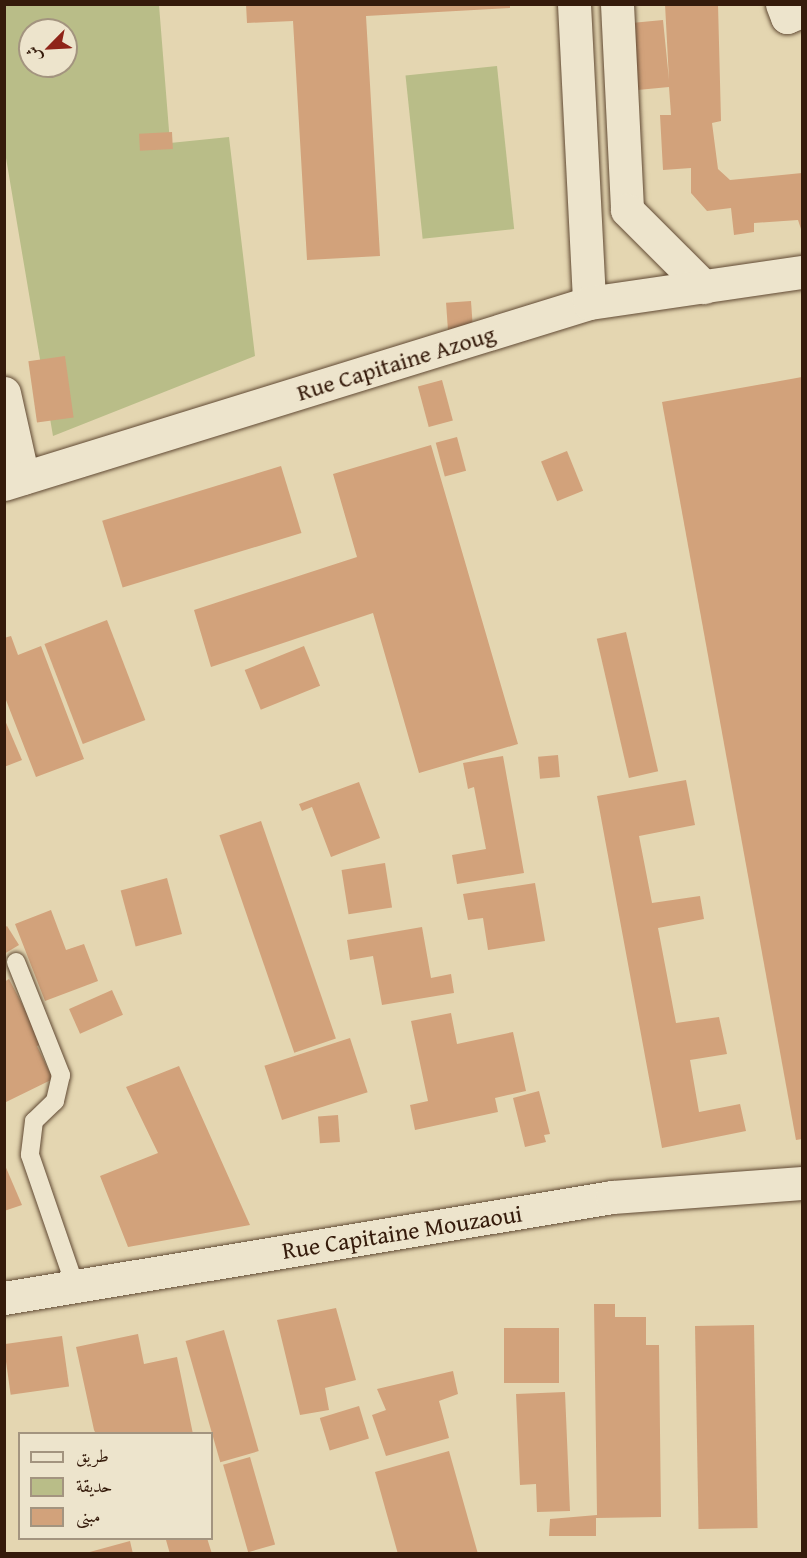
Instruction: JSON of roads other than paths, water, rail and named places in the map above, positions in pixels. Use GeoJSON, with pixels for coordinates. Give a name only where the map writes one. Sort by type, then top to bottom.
{"type":"FeatureCollection","features":[{"type":"Feature","properties":{"kind":"street"},"geometry":{"type":"LineString","coordinates":[[574,4],[589,303]]}},
{"type":"Feature","properties":{"kind":"street"},"geometry":{"type":"LineString","coordinates":[[617,4],[627,210],[704,286]]}},
{"type":"Feature","properties":{"kind":"street"},"geometry":{"type":"LineString","coordinates":[[782,4],[787,17],[802,11]]}},
{"type":"Feature","properties":{"kind":"street","name":"Rue Capitaine Azoug"},"geometry":{"type":"LineString","coordinates":[[14,481],[589,303],[798,273]]}},
{"type":"Feature","properties":{"kind":"street"},"geometry":{"type":"LineString","coordinates":[[4,393],[14,481]]}},
{"type":"Feature","properties":{"kind":"street","name":"Rue Capitaine Mouzaoui"},"geometry":{"type":"LineString","coordinates":[[4,1298],[612,1197],[802,1183]]}},
{"type":"Feature","properties":{"kind":"lane"},"geometry":{"type":"LineString","coordinates":[[16,962],[61,1075],[55,1101],[34,1120],[30,1155],[75,1286]]}}]}
